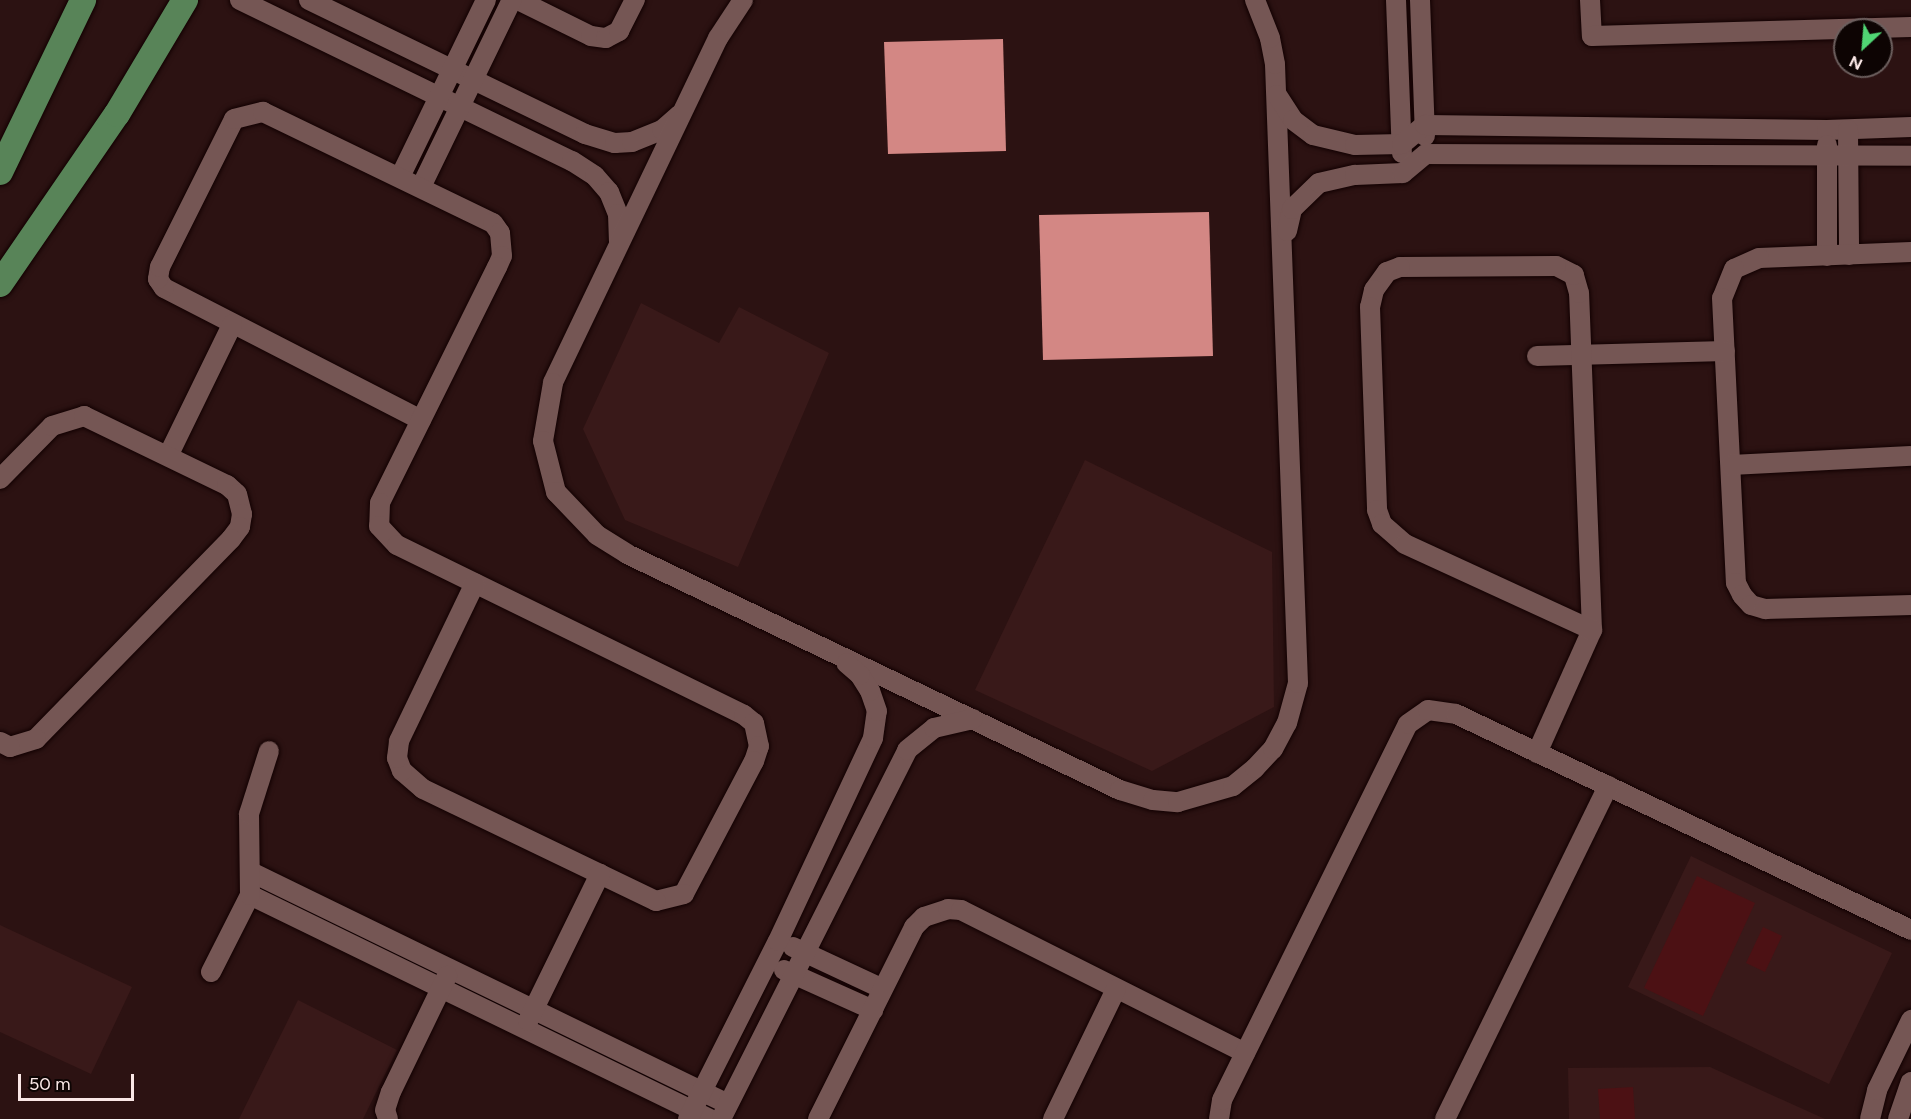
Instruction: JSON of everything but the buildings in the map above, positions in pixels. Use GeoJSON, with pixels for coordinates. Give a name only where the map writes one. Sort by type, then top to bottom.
{"type":"FeatureCollection","features":[{"type":"Feature","properties":{"kind":"main road"},"geometry":{"type":"LineString","coordinates":[[0,172],[83,0]]}},
{"type":"Feature","properties":{"kind":"main road"},"geometry":{"type":"LineString","coordinates":[[0,284],[117,114],[185,0]]}},
{"type":"Feature","properties":{"kind":"street"},"geometry":{"type":"LineString","coordinates":[[240,0],[572,160],[595,176],[609,192],[618,214],[619,246]]}},
{"type":"Feature","properties":{"kind":"street"},"geometry":{"type":"LineString","coordinates":[[309,0],[585,134],[615,144],[649,137],[683,112]]}},
{"type":"Feature","properties":{"kind":"street"},"geometry":{"type":"LineString","coordinates":[[400,177],[486,0]]}},
{"type":"Feature","properties":{"kind":"street"},"geometry":{"type":"LineString","coordinates":[[421,187],[512,0]]}},
{"type":"Feature","properties":{"kind":"street"},"geometry":{"type":"LineString","coordinates":[[518,0],[591,36],[606,38],[620,31],[635,0]]}},
{"type":"Feature","properties":{"kind":"street"},"geometry":{"type":"LineString","coordinates":[[743,0],[718,38],[553,383],[545,416],[543,441],[556,492],[597,535],[627,554],[1120,790],[1153,800],[1178,802],[1233,786],[1273,750],[1287,723],[1298,682],[1276,93],[1270,38],[1255,0]]}},
{"type":"Feature","properties":{"kind":"street"},"geometry":{"type":"LineString","coordinates":[[1396,0],[1403,173]]}},
{"type":"Feature","properties":{"kind":"street"},"geometry":{"type":"LineString","coordinates":[[1420,0],[1426,154]]}},
{"type":"Feature","properties":{"kind":"street"},"geometry":{"type":"LineString","coordinates":[[1590,0],[1592,36],[1911,27]]}},
{"type":"Feature","properties":{"kind":"street"},"geometry":{"type":"LineString","coordinates":[[1276,93],[1293,120],[1313,135],[1355,145],[1401,144],[1425,125],[1827,130],[1911,127]]}},
{"type":"Feature","properties":{"kind":"street"},"geometry":{"type":"LineString","coordinates":[[421,420],[177,298],[158,279],[170,246],[234,119],[263,112],[493,223],[503,246],[498,267],[380,503],[379,526],[397,545],[475,583],[744,715],[754,723],[759,746],[754,761],[692,886],[684,894],[656,901],[423,789],[402,771],[397,758],[399,741],[475,583]]}},
{"type":"Feature","properties":{"kind":"street"},"geometry":{"type":"LineString","coordinates":[[1848,129],[1849,255]]}},
{"type":"Feature","properties":{"kind":"street"},"geometry":{"type":"LineString","coordinates":[[1827,130],[1827,256]]}},
{"type":"Feature","properties":{"kind":"street"},"geometry":{"type":"LineString","coordinates":[[1282,248],[1292,209],[1319,183],[1355,175],[1403,173],[1426,154],[1827,158],[1911,156]]}},
{"type":"Feature","properties":{"kind":"street"},"geometry":{"type":"LineString","coordinates":[[1911,252],[1759,258],[1734,269],[1722,298],[1736,583],[1751,604],[1780,610],[1911,605]]}},
{"type":"Feature","properties":{"kind":"street"},"geometry":{"type":"LineString","coordinates":[[1537,753],[1592,630],[1579,293],[1574,275],[1565,269],[1400,267],[1387,272],[1374,290],[1370,307],[1377,510],[1382,524],[1405,544],[1592,630]]}},
{"type":"Feature","properties":{"kind":"street"},"geometry":{"type":"LineString","coordinates":[[169,454],[232,325]]}},
{"type":"Feature","properties":{"kind":"street"},"geometry":{"type":"LineString","coordinates":[[1537,356],[1725,351]]}},
{"type":"Feature","properties":{"kind":"street"},"geometry":{"type":"LineString","coordinates":[[0,479],[52,426],[71,418],[99,420],[169,454],[237,494],[242,514],[240,526],[36,739],[10,747],[0,742]]}},
{"type":"Feature","properties":{"kind":"street"},"geometry":{"type":"LineString","coordinates":[[1731,465],[1911,456]]}},
{"type":"Feature","properties":{"kind":"street"},"geometry":{"type":"LineString","coordinates":[[250,895],[697,1116],[702,1092],[768,962],[864,761],[876,725],[877,711],[860,675],[830,650]]}},
{"type":"Feature","properties":{"kind":"street"},"geometry":{"type":"LineString","coordinates":[[1220,1119],[1222,1100],[1408,724],[1418,714],[1440,709],[1911,930]]}},
{"type":"Feature","properties":{"kind":"street"},"geometry":{"type":"LineString","coordinates":[[251,872],[702,1092],[724,1112],[907,750],[934,728],[973,719]]}},
{"type":"Feature","properties":{"kind":"street"},"geometry":{"type":"LineString","coordinates":[[211,972],[250,895],[249,814],[269,751]]}},
{"type":"Feature","properties":{"kind":"street"},"geometry":{"type":"LineString","coordinates":[[1445,1119],[1608,786]]}},
{"type":"Feature","properties":{"kind":"street"},"geometry":{"type":"LineString","coordinates":[[525,1029],[600,874]]}},
{"type":"Feature","properties":{"kind":"street"},"geometry":{"type":"LineString","coordinates":[[818,1119],[914,927],[924,917],[948,909],[961,910],[1245,1053]]}},
{"type":"Feature","properties":{"kind":"street"},"geometry":{"type":"LineString","coordinates":[[778,941],[883,989]]}},
{"type":"Feature","properties":{"kind":"street"},"geometry":{"type":"LineString","coordinates":[[768,962],[873,1010]]}},
{"type":"Feature","properties":{"kind":"street"},"geometry":{"type":"LineString","coordinates":[[388,1119],[385,1110],[392,1092],[450,969]]}},
{"type":"Feature","properties":{"kind":"street"},"geometry":{"type":"LineString","coordinates":[[1053,1119],[1116,989]]}},
{"type":"Feature","properties":{"kind":"street"},"geometry":{"type":"LineString","coordinates":[[1870,1119],[1878,1090],[1911,1020]]}},
{"type":"Feature","properties":{"kind":"street"},"geometry":{"type":"LineString","coordinates":[[1898,1119],[1911,1082]]}},
{"type":"Feature","properties":{"kind":"shaded area"},"geometry":{"type":"Polygon","coordinates":[[[641,303],[719,343],[739,307],[829,353],[738,567],[625,520],[583,429],[641,303]]]}},
{"type":"Feature","properties":{"kind":"shaded area"},"geometry":{"type":"Polygon","coordinates":[[[1085,460],[1272,552],[1274,707],[1152,771],[975,690],[1085,460]]]}},
{"type":"Feature","properties":{"kind":"shaded area"},"geometry":{"type":"Polygon","coordinates":[[[1691,856],[1892,953],[1829,1084],[1628,987],[1691,856]]]}},
{"type":"Feature","properties":{"kind":"shaded area"},"geometry":{"type":"Polygon","coordinates":[[[1697,876],[1755,903],[1703,1016],[1644,988],[1697,876]]]}},
{"type":"Feature","properties":{"kind":"shaded area"},"geometry":{"type":"Polygon","coordinates":[[[0,925],[132,987],[91,1074],[0,1032],[0,925]]]}},
{"type":"Feature","properties":{"kind":"shaded area"},"geometry":{"type":"Polygon","coordinates":[[[1763,927],[1782,936],[1765,972],[1746,963],[1763,927]]]}},
{"type":"Feature","properties":{"kind":"shaded area"},"geometry":{"type":"Polygon","coordinates":[[[298,1000],[397,1050],[363,1119],[239,1119],[298,1000]]]}},
{"type":"Feature","properties":{"kind":"shaded area"},"geometry":{"type":"Polygon","coordinates":[[[1710,1067],[1825,1119],[1569,1119],[1568,1068],[1710,1067]]]}},
{"type":"Feature","properties":{"kind":"shaded area"},"geometry":{"type":"Polygon","coordinates":[[[1633,1087],[1635,1119],[1600,1119],[1598,1089],[1633,1087]]]}}]}
